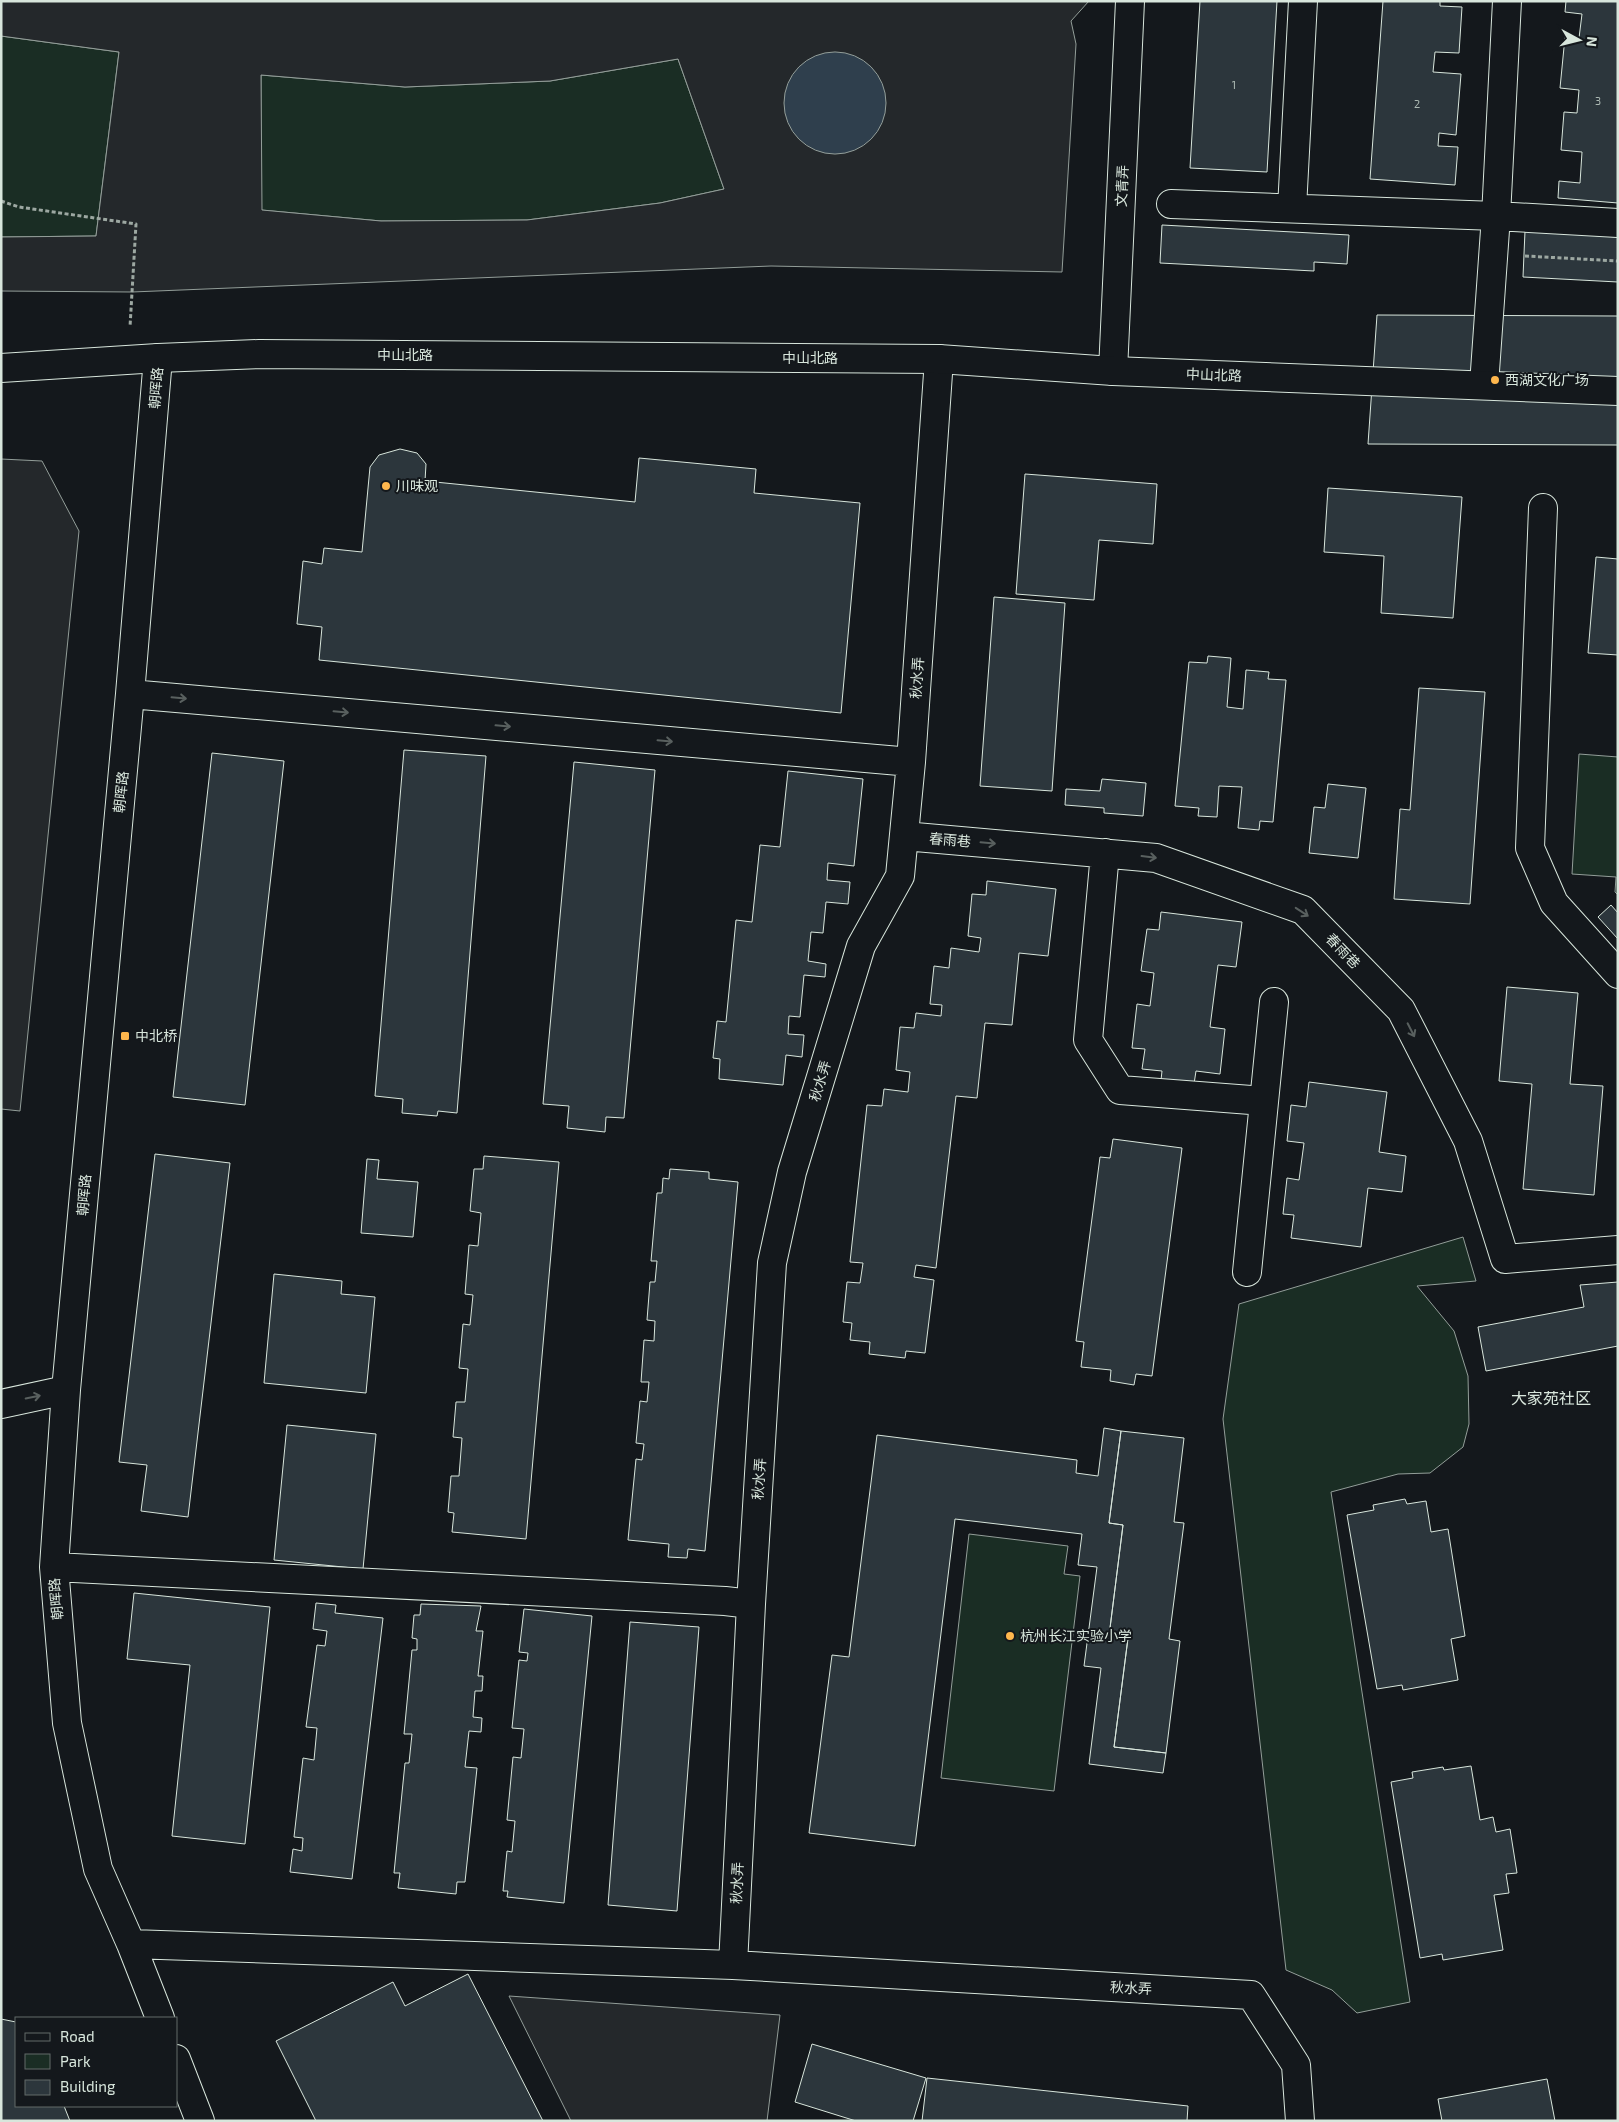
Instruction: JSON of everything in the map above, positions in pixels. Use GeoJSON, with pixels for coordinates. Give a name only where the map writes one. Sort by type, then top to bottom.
{"type":"FeatureCollection","features":[{"type":"Feature","properties":{"kind":"street","name":"文青弄"},"geometry":{"type":"LineString","coordinates":[[1113,371],[1130,1]]}},
{"type":"Feature","properties":{"kind":"street"},"geometry":{"type":"LineString","coordinates":[[1292,208],[1303,1]]}},
{"type":"Feature","properties":{"kind":"street"},"geometry":{"type":"LineString","coordinates":[[1484,386],[1496,216],[1507,1]]}},
{"type":"Feature","properties":{"kind":"street"},"geometry":{"type":"LineString","coordinates":[[1171,204],[1496,216],[1618,223]]}},
{"type":"Feature","properties":{"kind":"street","name":"中山北路"},"geometry":{"type":"LineString","coordinates":[[1,368],[259,354],[939,359],[1113,371],[1618,391]]}},
{"type":"Feature","properties":{"kind":"street","name":"朝晖路"},"geometry":{"type":"LineString","coordinates":[[158,358],[130,694],[66,1390],[54,1567],[69,1732],[98,1869],[132,1944],[160,2017]]}},
{"type":"Feature","properties":{"kind":"street","name":"秋水弄"},"geometry":{"type":"LineString","coordinates":[[939,359],[911,762],[900,876],[861,946],[792,1172],[772,1263],[751,1604],[733,1965],[1251,1995],[1296,2065],[1300,2121]]}},
{"type":"Feature","properties":{"kind":"street"},"geometry":{"type":"LineString","coordinates":[[1543,508],[1530,848],[1554,904],[1618,974]]}},
{"type":"Feature","properties":{"kind":"street"},"geometry":{"type":"LineString","coordinates":[[130,694],[911,762]]}},
{"type":"Feature","properties":{"kind":"street","name":"春雨巷"},"geometry":{"type":"LineString","coordinates":[[904,836],[1156,858],[1303,910],[1401,1010],[1468,1142],[1505,1259],[1618,1250]]}},
{"type":"Feature","properties":{"kind":"street"},"geometry":{"type":"LineString","coordinates":[[1105,853],[1088,1040],[1120,1090],[1264,1101]]}},
{"type":"Feature","properties":{"kind":"street"},"geometry":{"type":"LineString","coordinates":[[1247,1272],[1274,1002]]}},
{"type":"Feature","properties":{"kind":"street"},"geometry":{"type":"LineString","coordinates":[[1,1404],[66,1390]]}},
{"type":"Feature","properties":{"kind":"street"},"geometry":{"type":"LineString","coordinates":[[54,1567],[725,1601],[751,1604]]}},
{"type":"Feature","properties":{"kind":"street"},"geometry":{"type":"LineString","coordinates":[[132,1944],[733,1965]]}},
{"type":"Feature","properties":{"kind":"street"},"geometry":{"type":"LineString","coordinates":[[178,2064],[200,2121]]}},
{"type":"Feature","properties":{"kind":"path"},"geometry":{"type":"LineString","coordinates":[[1,201],[19,207],[136,224],[128,360]]}},
{"type":"Feature","properties":{"kind":"path"},"geometry":{"type":"LineString","coordinates":[[1524,256],[1618,261]]}},
{"type":"Feature","properties":{"kind":"green space"},"geometry":{"type":"Polygon","coordinates":[[[1,36],[119,52],[96,236],[1,237],[1,36]]]}},
{"type":"Feature","properties":{"kind":"green space"},"geometry":{"type":"Polygon","coordinates":[[[678,59],[724,189],[660,203],[527,220],[381,221],[261,210],[261,75],[405,87],[550,81],[678,59]]]}},
{"type":"Feature","properties":{"kind":"green space"},"geometry":{"type":"Polygon","coordinates":[[[1579,754],[1618,757],[1618,895],[1615,892],[1616,877],[1572,874],[1579,754]]]}},
{"type":"Feature","properties":{"kind":"green space"},"geometry":{"type":"Polygon","coordinates":[[[1463,1237],[1476,1281],[1417,1286],[1454,1331],[1468,1376],[1469,1424],[1463,1447],[1430,1473],[1398,1474],[1331,1492],[1410,2002],[1357,2013],[1332,1990],[1286,1970],[1223,1419],[1239,1304],[1463,1237]]]}},
{"type":"Feature","properties":{"kind":"green space"},"geometry":{"type":"Polygon","coordinates":[[[969,1534],[1068,1546],[1064,1574],[1080,1576],[1054,1791],[941,1778],[969,1534]]]}},
{"type":"Feature","properties":{"kind":"shaded area"},"geometry":{"type":"Polygon","coordinates":[[[1,1],[1089,1],[1071,21],[1076,44],[1062,272],[771,266],[132,292],[1,291],[1,237],[96,236],[119,52],[1,36],[1,1]],[[678,59],[550,81],[405,87],[261,75],[262,210],[381,221],[527,220],[660,203],[724,189],[678,59]]]}},
{"type":"Feature","properties":{"kind":"shaded area"},"geometry":{"type":"Polygon","coordinates":[[[1,459],[42,461],[79,531],[20,1111],[1,1109],[1,459]]]}},
{"type":"Feature","properties":{"kind":"shaded area"},"geometry":{"type":"Polygon","coordinates":[[[509,1996],[780,2015],[767,2121],[571,2121],[509,1996]]]}},
{"type":"Feature","properties":{"kind":"water"},"geometry":{"type":"Polygon","coordinates":[[[835,52],[855,56],[871,67],[882,83],[886,103],[882,123],[871,139],[855,150],[835,154],[815,150],[799,139],[788,123],[784,103],[788,83],[799,67],[815,56],[835,52]]]}},
{"type":"Feature","properties":{"kind":"building"},"geometry":{"type":"Polygon","coordinates":[[[1200,1],[1277,1],[1267,172],[1190,168],[1200,1]]]}},
{"type":"Feature","properties":{"kind":"building"},"geometry":{"type":"Polygon","coordinates":[[[1383,1],[1440,1],[1440,6],[1462,7],[1459,53],[1435,52],[1433,72],[1461,74],[1456,135],[1439,133],[1438,146],[1458,147],[1455,185],[1370,179],[1383,1]]]}},
{"type":"Feature","properties":{"kind":"building"},"geometry":{"type":"Polygon","coordinates":[[[1566,1],[1618,1],[1618,203],[1558,198],[1559,181],[1580,183],[1582,152],[1561,150],[1564,112],[1577,113],[1579,90],[1560,88],[1565,37],[1579,38],[1582,14],[1565,12],[1566,1]]]}},
{"type":"Feature","properties":{"kind":"building"},"geometry":{"type":"Polygon","coordinates":[[[1162,225],[1349,235],[1347,264],[1314,262],[1314,271],[1160,263],[1162,225]]]}},
{"type":"Feature","properties":{"kind":"building"},"geometry":{"type":"Polygon","coordinates":[[[1525,231],[1618,237],[1618,282],[1523,277],[1525,231]]]}},
{"type":"Feature","properties":{"kind":"building","name":"西湖文化广场"},"geometry":{"type":"Polygon","coordinates":[[[1377,315],[1618,316],[1618,445],[1368,444],[1377,315]]]}},
{"type":"Feature","properties":{"kind":"building"},"geometry":{"type":"Polygon","coordinates":[[[400,449],[417,453],[426,464],[425,481],[635,502],[639,458],[756,469],[754,493],[860,503],[841,713],[319,660],[322,627],[297,624],[303,561],[322,564],[324,548],[362,552],[370,467],[379,455],[400,449]]]}},
{"type":"Feature","properties":{"kind":"building"},"geometry":{"type":"Polygon","coordinates":[[[1025,474],[1157,484],[1153,544],[1099,540],[1094,600],[1016,594],[1025,474]]]}},
{"type":"Feature","properties":{"kind":"building"},"geometry":{"type":"Polygon","coordinates":[[[1328,488],[1462,497],[1453,618],[1381,613],[1384,556],[1324,552],[1328,488]]]}},
{"type":"Feature","properties":{"kind":"building"},"geometry":{"type":"Polygon","coordinates":[[[1596,557],[1618,559],[1618,655],[1588,653],[1596,557]]]}},
{"type":"Feature","properties":{"kind":"building"},"geometry":{"type":"Polygon","coordinates":[[[994,597],[1065,603],[1052,791],[980,786],[994,597]]]}},
{"type":"Feature","properties":{"kind":"building"},"geometry":{"type":"Polygon","coordinates":[[[1208,656],[1231,658],[1227,707],[1243,709],[1246,670],[1269,672],[1268,679],[1286,680],[1273,822],[1260,821],[1259,830],[1238,828],[1242,787],[1219,786],[1217,817],[1198,816],[1199,808],[1175,806],[1189,662],[1207,663],[1208,656]]]}},
{"type":"Feature","properties":{"kind":"building"},"geometry":{"type":"Polygon","coordinates":[[[1419,688],[1485,692],[1470,904],[1394,899],[1400,809],[1410,810],[1419,688]]]}},
{"type":"Feature","properties":{"kind":"building"},"geometry":{"type":"Polygon","coordinates":[[[404,750],[486,756],[457,1113],[438,1111],[437,1116],[402,1113],[403,1099],[375,1096],[404,750]]]}},
{"type":"Feature","properties":{"kind":"building"},"geometry":{"type":"Polygon","coordinates":[[[212,753],[284,761],[245,1105],[173,1097],[212,753]]]}},
{"type":"Feature","properties":{"kind":"building"},"geometry":{"type":"Polygon","coordinates":[[[574,762],[655,770],[624,1118],[606,1117],[605,1132],[567,1128],[569,1106],[543,1104],[574,762]]]}},
{"type":"Feature","properties":{"kind":"building"},"geometry":{"type":"Polygon","coordinates":[[[788,771],[863,779],[854,866],[828,863],[827,880],[850,882],[848,904],[826,902],[823,933],[811,932],[808,961],[826,964],[825,977],[804,975],[800,1017],[789,1016],[788,1034],[804,1035],[802,1057],[786,1055],[783,1085],[719,1079],[720,1059],[713,1058],[717,1021],[726,1022],[736,920],[752,922],[760,845],[780,847],[788,771]]]}},
{"type":"Feature","properties":{"kind":"building"},"geometry":{"type":"Polygon","coordinates":[[[1102,779],[1146,783],[1143,816],[1104,813],[1104,808],[1065,805],[1066,789],[1100,791],[1102,779]]]}},
{"type":"Feature","properties":{"kind":"building"},"geometry":{"type":"Polygon","coordinates":[[[1328,784],[1366,788],[1358,858],[1309,853],[1314,807],[1325,808],[1328,784]]]}},
{"type":"Feature","properties":{"kind":"building"},"geometry":{"type":"Polygon","coordinates":[[[987,881],[1056,889],[1048,956],[1019,953],[1012,1025],[985,1023],[977,1098],[956,1096],[936,1268],[916,1265],[914,1277],[934,1280],[925,1353],[906,1351],[905,1358],[869,1354],[870,1342],[850,1340],[852,1323],[843,1322],[847,1282],[860,1283],[863,1263],[850,1262],[867,1105],[882,1106],[884,1089],[908,1092],[910,1072],[896,1070],[900,1027],[914,1028],[916,1013],[941,1016],[942,1005],[930,1004],[934,966],[949,968],[951,948],[979,952],[981,938],[968,936],[972,894],[986,895],[987,881]]]}},
{"type":"Feature","properties":{"kind":"building"},"geometry":{"type":"Polygon","coordinates":[[[1611,905],[1618,913],[1618,939],[1598,917],[1611,905]]]}},
{"type":"Feature","properties":{"kind":"building"},"geometry":{"type":"Polygon","coordinates":[[[1161,912],[1242,922],[1236,967],[1218,965],[1210,1027],[1225,1029],[1220,1074],[1196,1071],[1194,1084],[1161,1080],[1162,1071],[1142,1069],[1145,1049],[1132,1048],[1137,1004],[1150,1006],[1154,973],[1141,971],[1147,929],[1159,930],[1161,912]]]}},
{"type":"Feature","properties":{"kind":"building"},"geometry":{"type":"Polygon","coordinates":[[[1507,987],[1578,993],[1570,1084],[1603,1086],[1594,1195],[1523,1189],[1532,1084],[1499,1081],[1507,987]]]}},
{"type":"Feature","properties":{"kind":"building"},"geometry":{"type":"Polygon","coordinates":[[[1309,1082],[1387,1092],[1379,1152],[1406,1156],[1402,1192],[1368,1188],[1361,1247],[1291,1238],[1294,1215],[1283,1214],[1287,1178],[1299,1180],[1304,1143],[1287,1141],[1291,1105],[1306,1107],[1309,1082]]]}},
{"type":"Feature","properties":{"kind":"building"},"geometry":{"type":"Polygon","coordinates":[[[1113,1139],[1182,1148],[1152,1376],[1136,1374],[1134,1385],[1110,1381],[1111,1370],[1081,1367],[1084,1342],[1076,1341],[1100,1157],[1110,1158],[1113,1139]]]}},
{"type":"Feature","properties":{"kind":"building"},"geometry":{"type":"Polygon","coordinates":[[[155,1154],[230,1163],[188,1517],[141,1511],[147,1465],[119,1462],[155,1154]]]}},
{"type":"Feature","properties":{"kind":"building"},"geometry":{"type":"Polygon","coordinates":[[[484,1156],[559,1162],[526,1539],[452,1532],[454,1513],[448,1512],[451,1476],[459,1476],[462,1438],[453,1437],[456,1402],[465,1402],[468,1369],[459,1368],[463,1324],[470,1325],[473,1295],[465,1294],[469,1245],[478,1246],[481,1213],[470,1211],[474,1169],[483,1169],[484,1156]]]}},
{"type":"Feature","properties":{"kind":"building"},"geometry":{"type":"Polygon","coordinates":[[[367,1159],[379,1160],[377,1179],[418,1182],[413,1237],[361,1233],[367,1159]]]}},
{"type":"Feature","properties":{"kind":"building"},"geometry":{"type":"Polygon","coordinates":[[[670,1169],[709,1172],[709,1179],[738,1182],[705,1551],[688,1549],[687,1558],[668,1557],[669,1544],[628,1540],[636,1459],[642,1460],[644,1444],[636,1443],[640,1401],[647,1402],[649,1382],[641,1382],[644,1340],[654,1341],[655,1321],[647,1320],[650,1282],[655,1282],[657,1261],[651,1261],[657,1193],[662,1193],[663,1178],[669,1179],[670,1169]]]}},
{"type":"Feature","properties":{"kind":"building"},"geometry":{"type":"Polygon","coordinates":[[[274,1274],[342,1281],[341,1294],[375,1297],[366,1393],[264,1383],[274,1274]]]}},
{"type":"Feature","properties":{"kind":"building"},"geometry":{"type":"Polygon","coordinates":[[[1618,1282],[1618,1346],[1486,1371],[1478,1327],[1584,1307],[1580,1285],[1618,1282]]]}},
{"type":"Feature","properties":{"kind":"building"},"geometry":{"type":"Polygon","coordinates":[[[287,1425],[376,1434],[363,1569],[274,1560],[287,1425]]]}},
{"type":"Feature","properties":{"kind":"building"},"geometry":{"type":"Polygon","coordinates":[[[1104,1428],[1121,1431],[1109,1523],[1123,1525],[1109,1636],[1128,1638],[1114,1747],[1166,1753],[1163,1773],[1089,1764],[1101,1668],[1084,1666],[1097,1567],[1078,1565],[1082,1534],[955,1519],[915,1846],[809,1833],[832,1655],[849,1657],[877,1435],[1077,1460],[1076,1473],[1098,1476],[1104,1428]]]}},
{"type":"Feature","properties":{"kind":"building"},"geometry":{"type":"Polygon","coordinates":[[[1121,1431],[1184,1438],[1174,1522],[1184,1523],[1169,1639],[1180,1641],[1166,1753],[1114,1747],[1128,1638],[1109,1636],[1123,1525],[1109,1523],[1121,1431]]]}},
{"type":"Feature","properties":{"kind":"building"},"geometry":{"type":"Polygon","coordinates":[[[1405,1499],[1407,1504],[1426,1501],[1431,1532],[1448,1529],[1465,1636],[1451,1639],[1458,1680],[1403,1690],[1402,1685],[1377,1689],[1347,1515],[1374,1510],[1373,1505],[1405,1499]]]}},
{"type":"Feature","properties":{"kind":"building"},"geometry":{"type":"Polygon","coordinates":[[[134,1593],[270,1607],[245,1844],[172,1836],[190,1665],[127,1659],[134,1593]]]}},
{"type":"Feature","properties":{"kind":"building"},"geometry":{"type":"Polygon","coordinates":[[[316,1603],[336,1605],[335,1613],[383,1618],[352,1879],[290,1872],[293,1849],[302,1851],[303,1838],[294,1837],[303,1758],[314,1760],[317,1728],[306,1727],[317,1645],[325,1646],[327,1631],[313,1629],[316,1603]]]}},
{"type":"Feature","properties":{"kind":"building"},"geometry":{"type":"Polygon","coordinates":[[[421,1604],[481,1606],[476,1631],[483,1631],[478,1676],[483,1676],[482,1691],[475,1691],[473,1717],[482,1718],[481,1732],[469,1731],[465,1767],[477,1768],[465,1882],[457,1882],[456,1894],[398,1888],[400,1873],[394,1873],[405,1763],[409,1763],[412,1734],[404,1734],[412,1650],[417,1650],[417,1639],[412,1638],[414,1615],[420,1615],[421,1604]]]}},
{"type":"Feature","properties":{"kind":"building"},"geometry":{"type":"Polygon","coordinates":[[[524,1609],[592,1616],[564,1903],[507,1897],[508,1891],[503,1891],[507,1851],[512,1852],[515,1821],[507,1820],[513,1757],[521,1758],[524,1729],[512,1728],[519,1660],[527,1661],[528,1653],[519,1652],[524,1609]]]}},
{"type":"Feature","properties":{"kind":"building"},"geometry":{"type":"Polygon","coordinates":[[[630,1622],[699,1627],[677,1911],[608,1905],[630,1622]]]}},
{"type":"Feature","properties":{"kind":"building"},"geometry":{"type":"Polygon","coordinates":[[[1471,1766],[1480,1820],[1493,1817],[1496,1832],[1510,1829],[1517,1873],[1506,1874],[1509,1893],[1494,1895],[1503,1950],[1443,1960],[1442,1954],[1420,1958],[1391,1782],[1413,1778],[1412,1772],[1443,1767],[1444,1770],[1471,1766]]]}},
{"type":"Feature","properties":{"kind":"building"},"geometry":{"type":"Polygon","coordinates":[[[468,1974],[543,2121],[316,2121],[276,2041],[393,1982],[405,2006],[468,1974]]]}},
{"type":"Feature","properties":{"kind":"building"},"geometry":{"type":"Polygon","coordinates":[[[1,2019],[15,2022],[15,2107],[64,2107],[70,2121],[1,2121],[1,2019]]]}},
{"type":"Feature","properties":{"kind":"building"},"geometry":{"type":"Polygon","coordinates":[[[812,2044],[926,2078],[913,2121],[856,2121],[795,2102],[812,2044]]]}},
{"type":"Feature","properties":{"kind":"building"},"geometry":{"type":"Polygon","coordinates":[[[927,2078],[1188,2106],[1187,2121],[922,2121],[927,2078]]]}},
{"type":"Feature","properties":{"kind":"building"},"geometry":{"type":"Polygon","coordinates":[[[1547,2079],[1555,2121],[1442,2121],[1438,2099],[1547,2079]]]}},
{"type":"Feature","properties":{"kind":"place","name":"西湖文化广场"},"geometry":{"type":"Point","coordinates":[1495,380]}},
{"type":"Feature","properties":{"kind":"place","name":"川味观"},"geometry":{"type":"Point","coordinates":[386,486]}},
{"type":"Feature","properties":{"kind":"place","name":"中北桥"},"geometry":{"type":"Point","coordinates":[125,1036]}},
{"type":"Feature","properties":{"kind":"place","name":"杭州长江实验小学"},"geometry":{"type":"Point","coordinates":[1010,1636]}},
{"type":"Feature","properties":{"kind":"district","name":"大家苑社区"},"geometry":{"type":"Point","coordinates":[1551,1398]}}]}
